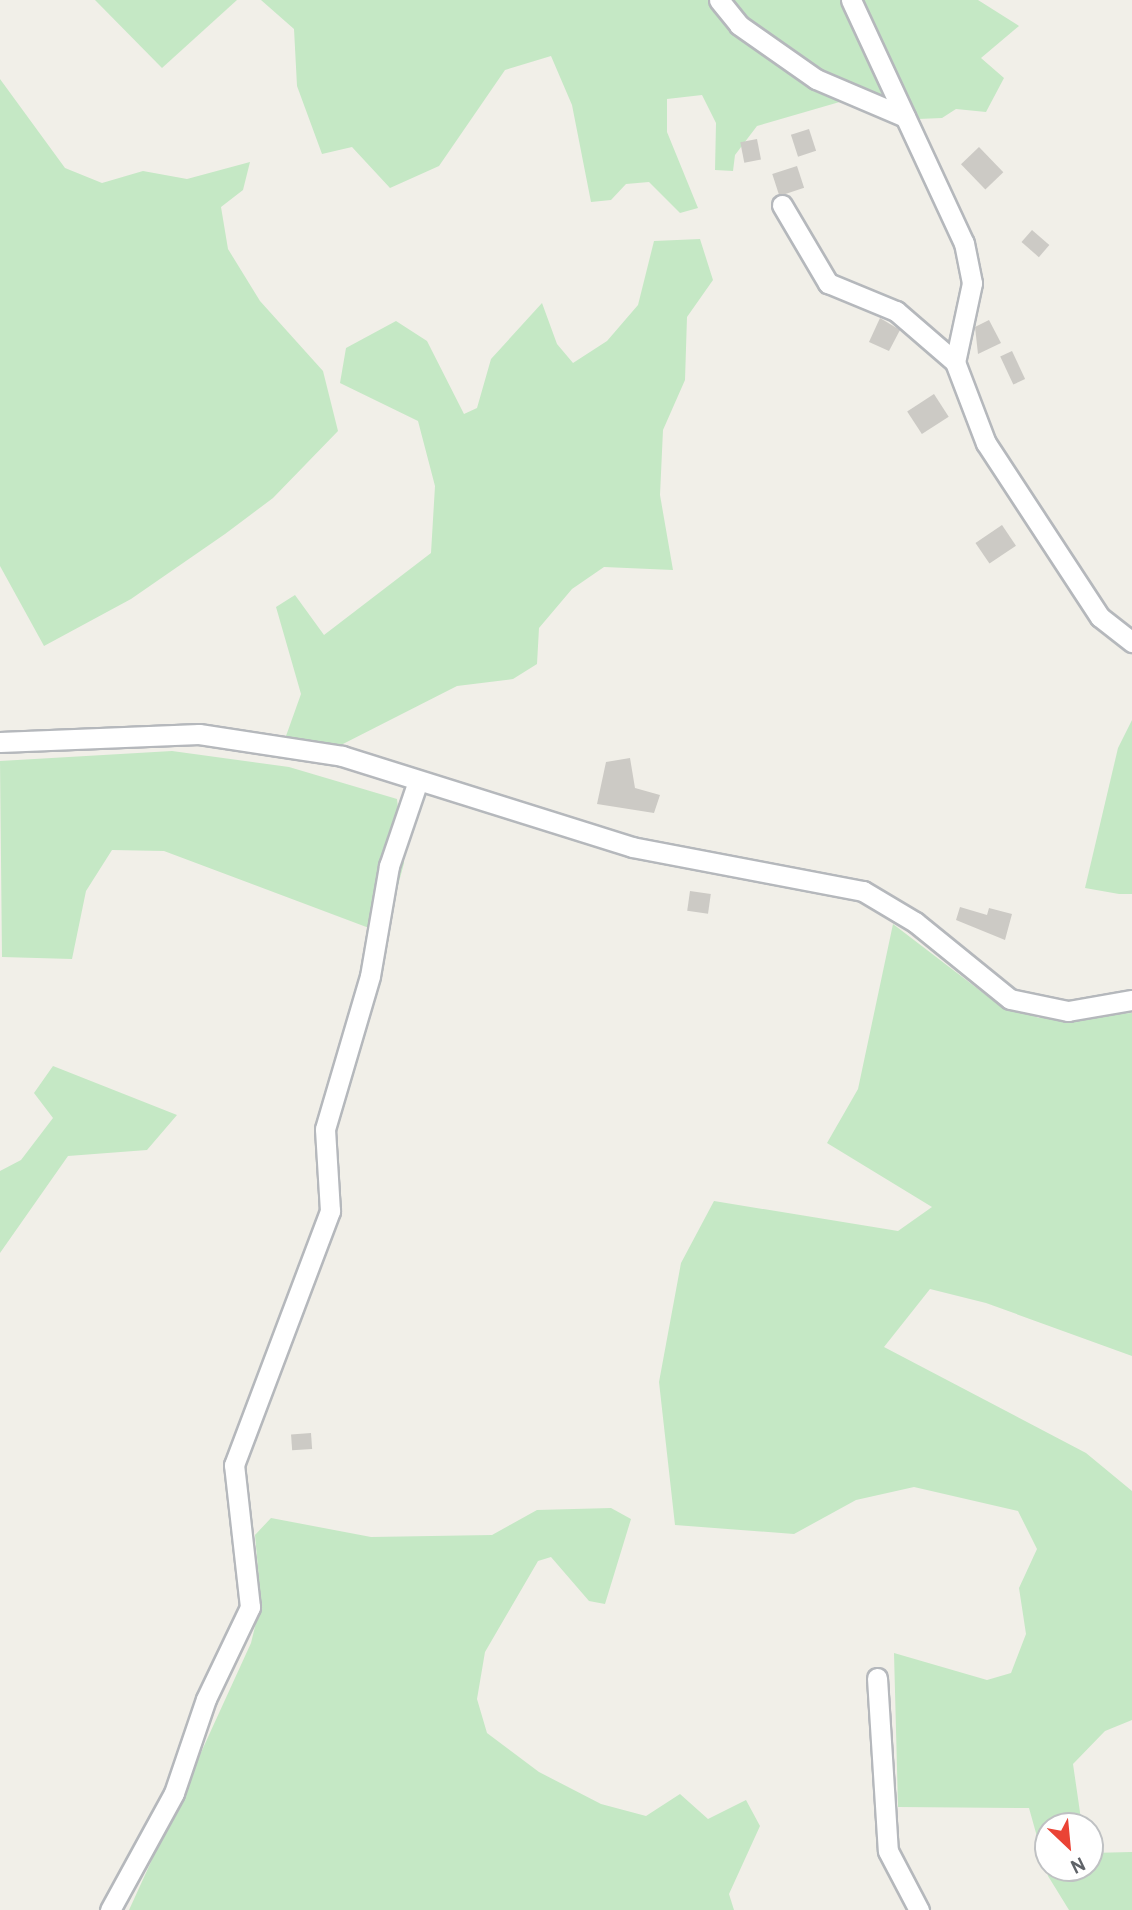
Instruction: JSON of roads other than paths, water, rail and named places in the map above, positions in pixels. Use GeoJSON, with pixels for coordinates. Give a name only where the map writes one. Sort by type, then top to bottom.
{"type":"FeatureCollection","features":[{"type":"Feature","properties":{"kind":"street"},"geometry":{"type":"LineString","coordinates":[[719,0],[739,25],[816,79],[905,117]]}},
{"type":"Feature","properties":{"kind":"street"},"geometry":{"type":"LineString","coordinates":[[850,0],[964,243],[972,283],[956,362]]}},
{"type":"Feature","properties":{"kind":"street"},"geometry":{"type":"LineString","coordinates":[[782,205],[828,283],[896,311],[956,362],[986,443],[1041,534],[1100,617],[1132,642]]}},
{"type":"Feature","properties":{"kind":"street"},"geometry":{"type":"LineString","coordinates":[[0,741],[200,734],[342,756],[632,846],[863,891],[915,922],[1010,999],[1068,1011],[1132,1000]]}},
{"type":"Feature","properties":{"kind":"street"},"geometry":{"type":"LineString","coordinates":[[110,1910],[174,1793],[206,1699],[250,1606],[234,1465],[330,1210],[325,1129],[370,976],[389,866],[418,781]]}},
{"type":"Feature","properties":{"kind":"street"},"geometry":{"type":"LineString","coordinates":[[877,1678],[888,1852],[919,1910]]}}]}
